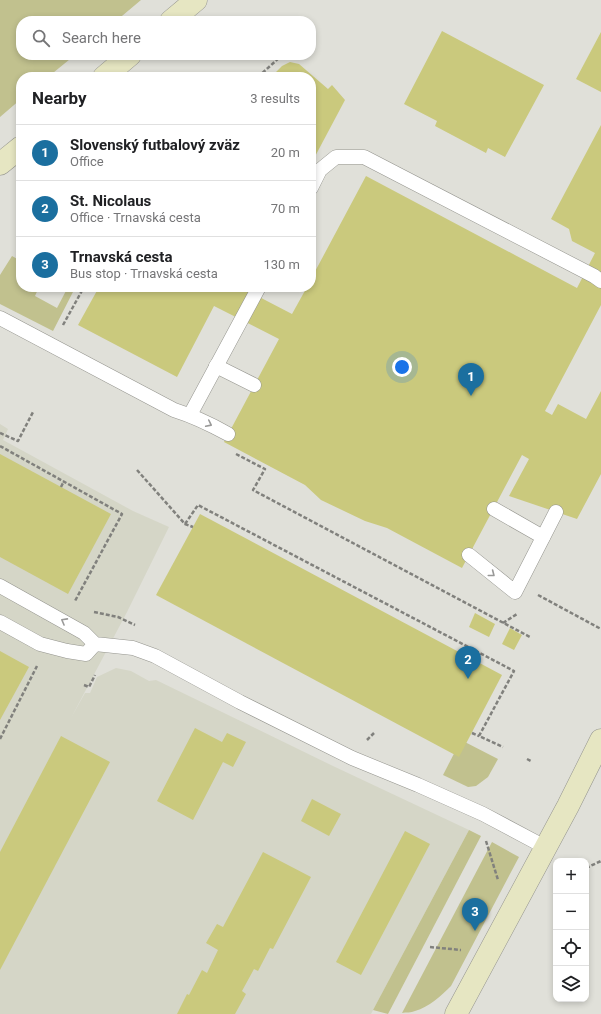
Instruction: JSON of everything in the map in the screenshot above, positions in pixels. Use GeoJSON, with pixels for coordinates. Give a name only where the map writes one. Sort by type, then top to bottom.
{"type":"FeatureCollection","features":[{"type":"Feature","properties":{"kind":"main road"},"geometry":{"type":"LineString","coordinates":[[177,16],[196,0]]}},
{"type":"Feature","properties":{"kind":"main road"},"geometry":{"type":"LineString","coordinates":[[110,72],[124,60]]}},
{"type":"Feature","properties":{"kind":"main road"},"geometry":{"type":"LineString","coordinates":[[0,164],[16,151]]}},
{"type":"Feature","properties":{"kind":"main road"},"geometry":{"type":"LineString","coordinates":[[456,1014],[568,806],[601,740]]}},
{"type":"Feature","properties":{"kind":"lane"},"geometry":{"type":"LineString","coordinates":[[316,178],[320,170],[336,157],[364,157],[601,281]]}},
{"type":"Feature","properties":{"kind":"lane"},"geometry":{"type":"LineString","coordinates":[[190,415],[256,292]]}},
{"type":"Feature","properties":{"kind":"lane"},"geometry":{"type":"LineString","coordinates":[[0,318],[174,410],[190,415],[228,434]]}},
{"type":"Feature","properties":{"kind":"lane"},"geometry":{"type":"LineString","coordinates":[[216,366],[254,385]]}},
{"type":"Feature","properties":{"kind":"lane"},"geometry":{"type":"LineString","coordinates":[[494,508],[543,536]]}},
{"type":"Feature","properties":{"kind":"lane"},"geometry":{"type":"LineString","coordinates":[[469,555],[515,592],[556,512]]}},
{"type":"Feature","properties":{"kind":"lane"},"geometry":{"type":"LineString","coordinates":[[0,586],[84,633],[90,649]]}},
{"type":"Feature","properties":{"kind":"lane"},"geometry":{"type":"LineString","coordinates":[[0,622],[40,644],[67,651],[133,648],[154,656],[240,702],[352,758],[483,814],[545,847]]}},
{"type":"Feature","properties":{"kind":"path"},"geometry":{"type":"LineString","coordinates":[[264,72],[277,60]]}},
{"type":"Feature","properties":{"kind":"path"},"geometry":{"type":"LineString","coordinates":[[52,345],[81,292]]}},
{"type":"Feature","properties":{"kind":"path"},"geometry":{"type":"LineString","coordinates":[[0,433],[18,442],[33,412]]}},
{"type":"Feature","properties":{"kind":"path"},"geometry":{"type":"LineString","coordinates":[[0,446],[122,514],[72,606]]}},
{"type":"Feature","properties":{"kind":"path"},"geometry":{"type":"LineString","coordinates":[[230,451],[265,469],[253,490],[530,637]]}},
{"type":"Feature","properties":{"kind":"path"},"geometry":{"type":"LineString","coordinates":[[136,470],[185,524],[193,527]]}},
{"type":"Feature","properties":{"kind":"path"},"geometry":{"type":"LineString","coordinates":[[61,487],[64,481]]}},
{"type":"Feature","properties":{"kind":"path"},"geometry":{"type":"LineString","coordinates":[[185,524],[198,505],[514,671],[479,736]]}},
{"type":"Feature","properties":{"kind":"path"},"geometry":{"type":"LineString","coordinates":[[533,593],[601,629]]}},
{"type":"Feature","properties":{"kind":"path"},"geometry":{"type":"LineString","coordinates":[[503,623],[519,612]]}},
{"type":"Feature","properties":{"kind":"path"},"geometry":{"type":"LineString","coordinates":[[0,738],[39,663]]}},
{"type":"Feature","properties":{"kind":"path"},"geometry":{"type":"LineString","coordinates":[[84,685],[89,687],[95,675],[99,671]]}},
{"type":"Feature","properties":{"kind":"path"},"geometry":{"type":"LineString","coordinates":[[472,733],[503,747]]}},
{"type":"Feature","properties":{"kind":"path"},"geometry":{"type":"LineString","coordinates":[[527,759],[531,761]]}},
{"type":"Feature","properties":{"kind":"path"},"geometry":{"type":"LineString","coordinates":[[486,840],[498,883]]}},
{"type":"Feature","properties":{"kind":"path"},"geometry":{"type":"LineString","coordinates":[[589,867],[601,861]]}},
{"type":"Feature","properties":{"kind":"shaded area"},"geometry":{"type":"Polygon","coordinates":[[[0,424],[8,429],[3,440],[133,511],[169,527],[127,612],[71,718],[85,693],[90,693],[97,677],[116,668],[131,671],[149,681],[156,680],[469,830],[371,1014],[0,1014],[0,424]]]}},
{"type":"Feature","properties":{"kind":"green space"},"geometry":{"type":"Polygon","coordinates":[[[0,0],[141,0],[122,16],[16,16],[16,60],[69,60],[54,72],[16,72],[16,103],[0,117],[0,0]]]}},
{"type":"Feature","properties":{"kind":"green space"},"geometry":{"type":"Polygon","coordinates":[[[12,256],[16,258],[16,292],[37,292],[35,296],[57,308],[65,292],[73,292],[53,331],[0,304],[0,275],[12,256]]]}},
{"type":"Feature","properties":{"kind":"green space"},"geometry":{"type":"Polygon","coordinates":[[[461,740],[498,759],[488,777],[476,786],[468,787],[443,775],[461,740]]]}},
{"type":"Feature","properties":{"kind":"green space"},"geometry":{"type":"Polygon","coordinates":[[[469,830],[481,836],[388,1014],[373,1010],[469,830]]]}},
{"type":"Feature","properties":{"kind":"green space"},"geometry":{"type":"Polygon","coordinates":[[[492,842],[519,857],[451,986],[425,1007],[413,1012],[402,1013],[492,842]]]}},
{"type":"Feature","properties":{"kind":"building"},"geometry":{"type":"Polygon","coordinates":[[[442,31],[544,85],[505,157],[488,148],[486,153],[435,126],[437,121],[404,104],[442,31]]]}},
{"type":"Feature","properties":{"kind":"building"},"geometry":{"type":"Polygon","coordinates":[[[601,32],[601,92],[576,79],[601,32]]]}},
{"type":"Feature","properties":{"kind":"building"},"geometry":{"type":"Polygon","coordinates":[[[290,62],[299,64],[308,72],[276,72],[282,66],[290,62]]]}},
{"type":"Feature","properties":{"kind":"building"},"geometry":{"type":"Polygon","coordinates":[[[316,79],[328,89],[332,85],[345,100],[316,155],[316,79]]]}},
{"type":"Feature","properties":{"kind":"building"},"geometry":{"type":"Polygon","coordinates":[[[601,125],[601,305],[545,411],[552,415],[558,404],[586,419],[601,391],[601,474],[577,519],[509,496],[529,459],[522,455],[462,568],[387,528],[365,521],[321,500],[305,485],[224,442],[279,339],[214,306],[177,377],[78,325],[96,292],[250,292],[292,314],[304,292],[316,292],[316,270],[366,176],[577,288],[595,253],[572,241],[569,229],[551,219],[601,125]]]}},
{"type":"Feature","properties":{"kind":"building"},"geometry":{"type":"Polygon","coordinates":[[[0,454],[111,514],[68,594],[0,557],[0,454]]]}},
{"type":"Feature","properties":{"kind":"building"},"geometry":{"type":"Polygon","coordinates":[[[200,514],[502,675],[459,757],[156,595],[200,514]]]}},
{"type":"Feature","properties":{"kind":"building"},"geometry":{"type":"Polygon","coordinates":[[[475,613],[495,624],[489,637],[469,627],[475,613]]]}},
{"type":"Feature","properties":{"kind":"building"},"geometry":{"type":"Polygon","coordinates":[[[510,628],[522,635],[514,650],[502,644],[510,628]]]}},
{"type":"Feature","properties":{"kind":"building"},"geometry":{"type":"Polygon","coordinates":[[[0,651],[29,667],[0,720],[0,651]]]}},
{"type":"Feature","properties":{"kind":"building"},"geometry":{"type":"Polygon","coordinates":[[[195,728],[222,742],[227,733],[246,742],[233,767],[223,762],[193,820],[157,801],[195,728]]]}},
{"type":"Feature","properties":{"kind":"building"},"geometry":{"type":"Polygon","coordinates":[[[61,736],[110,762],[0,970],[0,852],[61,736]]]}},
{"type":"Feature","properties":{"kind":"building"},"geometry":{"type":"Polygon","coordinates":[[[312,799],[341,814],[329,836],[301,821],[312,799]]]}},
{"type":"Feature","properties":{"kind":"building"},"geometry":{"type":"Polygon","coordinates":[[[405,831],[430,844],[361,975],[336,962],[405,831]]]}},
{"type":"Feature","properties":{"kind":"building"},"geometry":{"type":"Polygon","coordinates":[[[263,852],[311,877],[273,949],[270,948],[258,971],[254,969],[242,991],[246,994],[235,1014],[177,1014],[202,970],[207,973],[218,950],[206,943],[217,924],[223,927],[263,852]]]}},
{"type":"Feature","properties":{"kind":"place","name":"Slovenský futbalový zväz"},"geometry":{"type":"Point","coordinates":[471,396]}},
{"type":"Feature","properties":{"kind":"place","name":"St. Nicolaus"},"geometry":{"type":"Point","coordinates":[468,679]}},
{"type":"Feature","properties":{"kind":"place","name":"Trnavská cesta"},"geometry":{"type":"Point","coordinates":[475,931]}}]}
